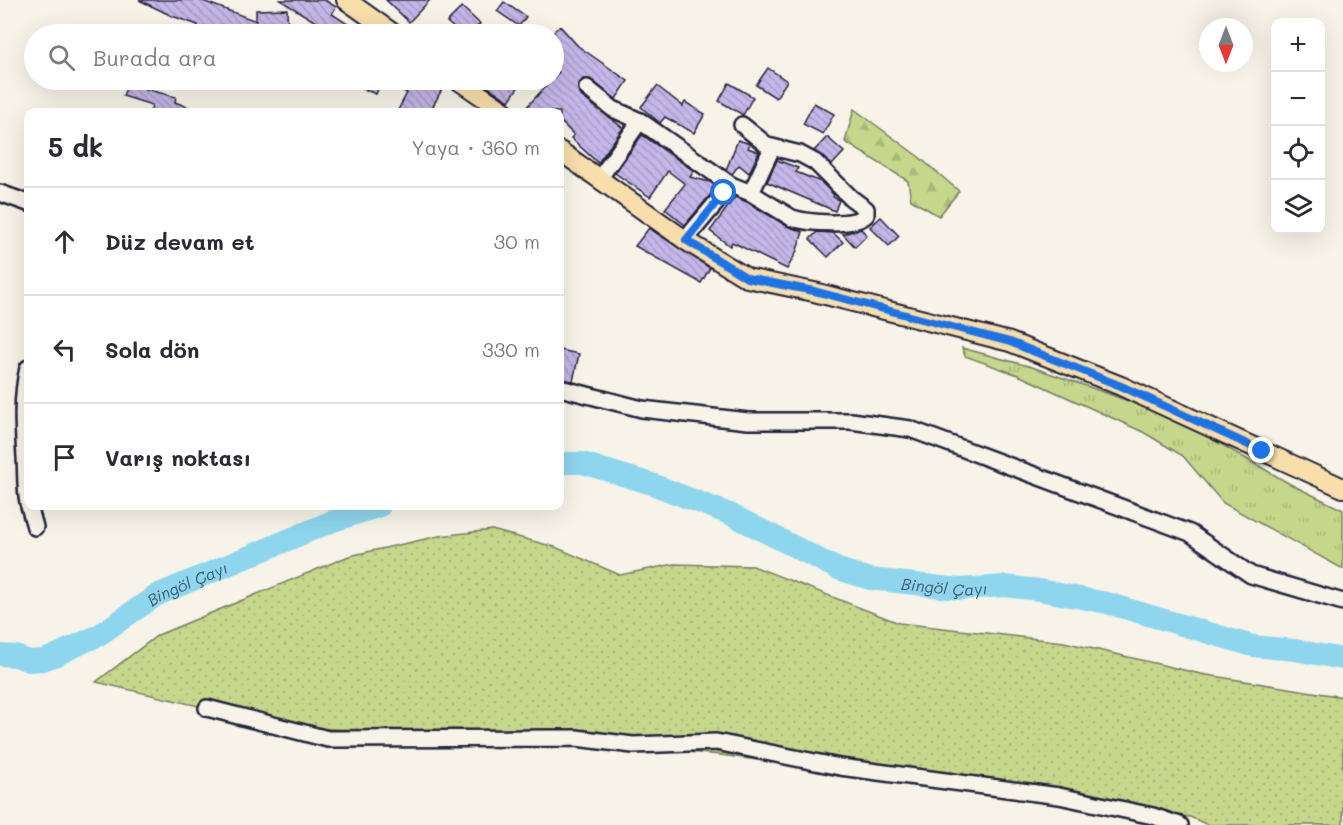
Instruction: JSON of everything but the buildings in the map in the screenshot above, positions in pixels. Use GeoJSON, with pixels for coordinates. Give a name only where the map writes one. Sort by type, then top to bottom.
{"type":"FeatureCollection","features":[{"type":"Feature","properties":{"kind":"main road"},"geometry":{"type":"LineString","coordinates":[[346,0],[380,24]]}},
{"type":"Feature","properties":{"kind":"main road"},"geometry":{"type":"LineString","coordinates":[[473,90],[499,108]]}},
{"type":"Feature","properties":{"kind":"main road"},"geometry":{"type":"LineString","coordinates":[[564,154],[686,240],[747,278],[814,291],[1010,342],[1121,386],[1343,488]]}},
{"type":"Feature","properties":{"kind":"street"},"geometry":{"type":"LineString","coordinates":[[587,88],[614,109],[640,121],[731,185],[751,193],[792,218],[820,223],[862,219],[866,215],[866,209],[851,198],[815,162],[800,154],[772,148],[742,125]]}},
{"type":"Feature","properties":{"kind":"street"},"geometry":{"type":"LineString","coordinates":[[599,179],[640,121]]}},
{"type":"Feature","properties":{"kind":"street"},"geometry":{"type":"LineString","coordinates":[[751,193],[772,148]]}},
{"type":"Feature","properties":{"kind":"street"},"geometry":{"type":"LineString","coordinates":[[686,240],[731,185]]}},
{"type":"Feature","properties":{"kind":"street"},"geometry":{"type":"LineString","coordinates":[[0,193],[24,202]]}},
{"type":"Feature","properties":{"kind":"street"},"geometry":{"type":"LineString","coordinates":[[564,389],[642,409],[748,421],[851,421],[910,429],[1190,533],[1251,575],[1343,602]]}},
{"type":"Feature","properties":{"kind":"street"},"geometry":{"type":"LineString","coordinates":[[24,392],[22,428],[24,449]]}},
{"type":"Feature","properties":{"kind":"street"},"geometry":{"type":"LineString","coordinates":[[31,510],[35,527]]}},
{"type":"Feature","properties":{"kind":"street"},"geometry":{"type":"LineString","coordinates":[[207,708],[328,740],[576,738],[633,746],[716,742],[840,767],[1059,796],[1153,816],[1180,825]]}},
{"type":"Feature","properties":{"kind":"green space"},"geometry":{"type":"Polygon","coordinates":[[[854,109],[919,157],[959,191],[939,216],[911,200],[908,181],[845,142],[854,109]]]}},
{"type":"Feature","properties":{"kind":"green space"},"geometry":{"type":"Polygon","coordinates":[[[962,348],[1032,367],[1123,399],[1191,427],[1290,484],[1343,510],[1343,569],[1223,503],[1183,456],[1143,432],[1018,375],[965,356],[962,348]]]}},
{"type":"Feature","properties":{"kind":"green space"},"geometry":{"type":"Polygon","coordinates":[[[492,530],[555,547],[620,575],[674,564],[753,566],[899,623],[1064,642],[1201,674],[1343,697],[1343,825],[1208,825],[1190,817],[720,755],[475,733],[292,728],[96,682],[158,635],[349,556],[439,536],[492,530]]]}},
{"type":"Feature","properties":{"kind":"waterway","name":"Bingöl Çayı"},"geometry":{"type":"LineString","coordinates":[[564,463],[582,463],[652,484],[732,515],[838,569],[870,579],[960,589],[1005,586],[1039,590],[1107,603],[1253,646],[1295,650],[1343,659]]}},
{"type":"Feature","properties":{"kind":"waterway","name":"Bingöl Çayı"},"geometry":{"type":"LineString","coordinates":[[0,655],[16,656],[29,661],[54,656],[99,635],[157,595],[333,521],[367,510]]}},
{"type":"Feature","properties":{"kind":"route"},"geometry":{"type":"LineString","coordinates":[[724,193],[686,240],[747,278],[814,291],[1010,342],[1121,386],[1262,451]]}}]}
